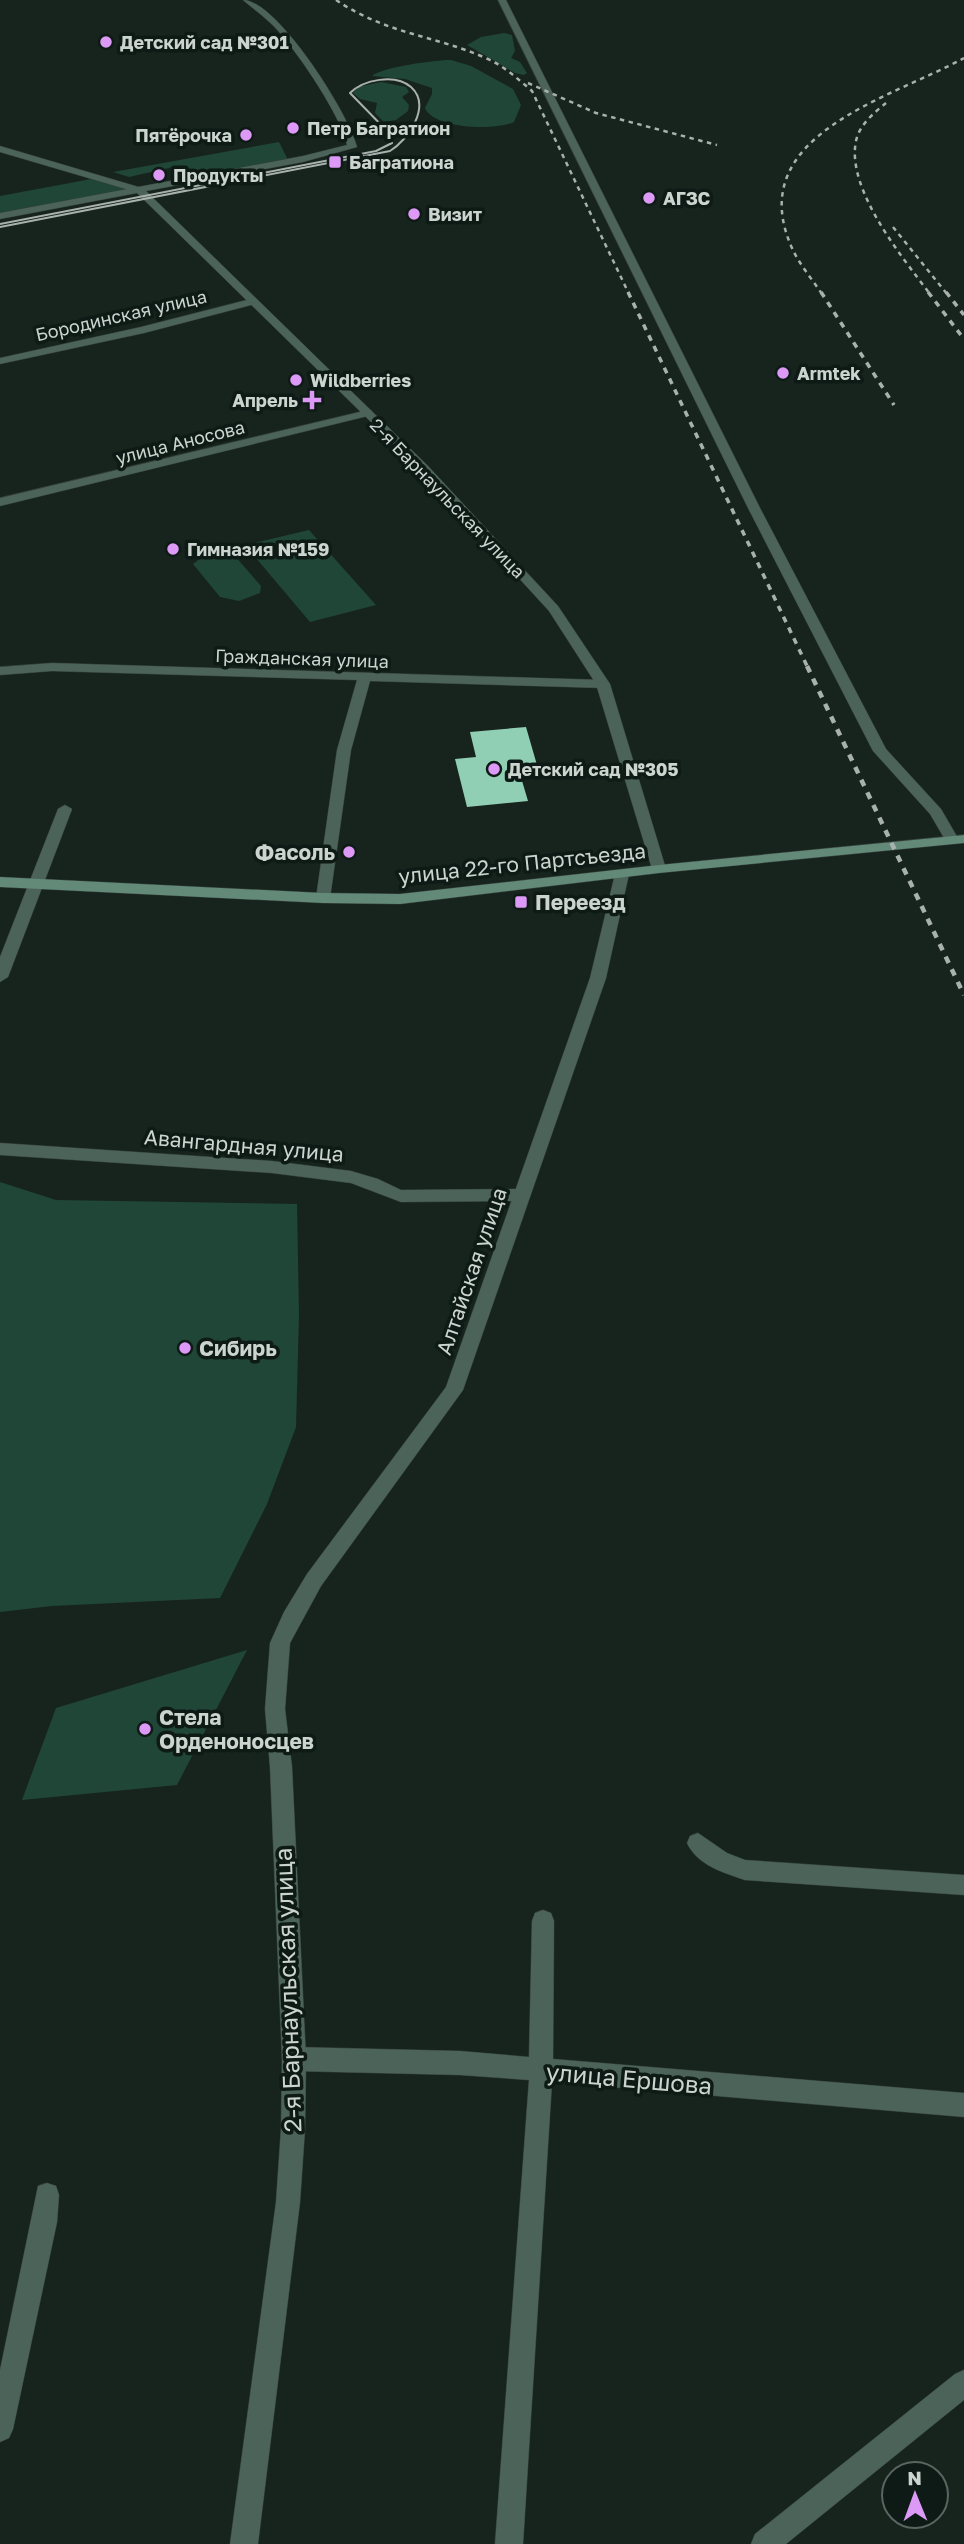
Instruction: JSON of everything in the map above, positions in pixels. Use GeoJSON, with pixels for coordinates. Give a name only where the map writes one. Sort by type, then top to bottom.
{"type":"FeatureCollection","features":[{"type":"Feature","properties":{"kind":"main road","name":"улица 22-го Партсъезда"},"geometry":{"type":"LineString","coordinates":[[0,882],[323,898],[400,899],[659,869],[958,839]]}},
{"type":"Feature","properties":{"kind":"street"},"geometry":{"type":"LineString","coordinates":[[0,216],[303,159],[352,147],[352,141],[343,124],[300,54],[275,23],[247,0]]}},
{"type":"Feature","properties":{"kind":"street"},"geometry":{"type":"LineString","coordinates":[[502,0],[754,508],[880,751],[958,839]]}},
{"type":"Feature","properties":{"kind":"street"},"geometry":{"type":"LineString","coordinates":[[0,149],[139,190]]}},
{"type":"Feature","properties":{"kind":"street","name":"2-я Барнаульская улица"},"geometry":{"type":"LineString","coordinates":[[139,190],[424,468],[554,609],[603,684],[659,869]]}},
{"type":"Feature","properties":{"kind":"street","name":"Бородинская улица"},"geometry":{"type":"LineString","coordinates":[[0,361],[144,330],[178,318],[251,302]]}},
{"type":"Feature","properties":{"kind":"street","name":"улица Аносова"},"geometry":{"type":"LineString","coordinates":[[0,502],[368,414]]}},
{"type":"Feature","properties":{"kind":"street","name":"Гражданская улица"},"geometry":{"type":"LineString","coordinates":[[0,671],[52,667],[603,684]]}},
{"type":"Feature","properties":{"kind":"street"},"geometry":{"type":"LineString","coordinates":[[323,898],[344,750],[364,677]]}},
{"type":"Feature","properties":{"kind":"street"},"geometry":{"type":"LineString","coordinates":[[0,976],[65,809]]}},
{"type":"Feature","properties":{"kind":"street","name":"Алтайская улица"},"geometry":{"type":"LineString","coordinates":[[280,1643],[291,1618],[314,1580],[454,1390],[598,978],[622,873]]}},
{"type":"Feature","properties":{"kind":"street","name":"Авангардная улица"},"geometry":{"type":"LineString","coordinates":[[0,1149],[272,1167],[351,1177],[401,1196],[522,1195]]}},
{"type":"Feature","properties":{"kind":"street","name":"2-я Барнаульская улица"},"geometry":{"type":"LineString","coordinates":[[244,2544],[288,2202],[293,2129],[294,2059],[281,1768],[275,1709],[280,1643]]}},
{"type":"Feature","properties":{"kind":"street"},"geometry":{"type":"LineString","coordinates":[[698,1843],[720,1861],[745,1870],[964,1885]]}},
{"type":"Feature","properties":{"kind":"street"},"geometry":{"type":"LineString","coordinates":[[509,2544],[541,2071],[544,1921]]}},
{"type":"Feature","properties":{"kind":"street","name":"улица Ершова"},"geometry":{"type":"LineString","coordinates":[[294,2059],[460,2063],[964,2105]]}},
{"type":"Feature","properties":{"kind":"street"},"geometry":{"type":"LineString","coordinates":[[0,2429],[45,2222],[47,2195]]}},
{"type":"Feature","properties":{"kind":"street"},"geometry":{"type":"LineString","coordinates":[[765,2544],[964,2383]]}},
{"type":"Feature","properties":{"kind":"green space"},"geometry":{"type":"Polygon","coordinates":[[[504,33],[512,35],[515,51],[511,58],[520,62],[527,73],[524,75],[515,73],[467,45],[481,37],[504,33]]]}},
{"type":"Feature","properties":{"kind":"green space"},"geometry":{"type":"Polygon","coordinates":[[[451,60],[471,66],[513,89],[521,105],[514,122],[493,127],[452,124],[431,115],[425,108],[432,88],[405,79],[372,76],[397,67],[451,60]]]}},
{"type":"Feature","properties":{"kind":"green space"},"geometry":{"type":"Polygon","coordinates":[[[381,82],[406,87],[409,92],[402,97],[409,105],[408,111],[396,120],[384,122],[375,113],[377,103],[360,99],[353,93],[358,87],[381,82]]]}},
{"type":"Feature","properties":{"kind":"green space"},"geometry":{"type":"Polygon","coordinates":[[[279,142],[288,160],[188,179],[173,167],[129,177],[113,172],[279,142]]]}},
{"type":"Feature","properties":{"kind":"green space"},"geometry":{"type":"Polygon","coordinates":[[[102,177],[129,190],[0,215],[0,196],[102,177]]]}},
{"type":"Feature","properties":{"kind":"green space"},"geometry":{"type":"Polygon","coordinates":[[[309,530],[376,605],[310,622],[245,545],[309,530]]]}},
{"type":"Feature","properties":{"kind":"green space"},"geometry":{"type":"Polygon","coordinates":[[[218,553],[234,555],[261,586],[260,593],[239,601],[220,597],[193,564],[201,558],[218,553]]]}},
{"type":"Feature","properties":{"kind":"green space"},"geometry":{"type":"Polygon","coordinates":[[[0,1182],[56,1200],[297,1204],[299,1315],[296,1427],[267,1504],[220,1598],[52,1606],[0,1612],[0,1182]]]}},
{"type":"Feature","properties":{"kind":"green space"},"geometry":{"type":"Polygon","coordinates":[[[247,1650],[177,1785],[22,1800],[56,1708],[247,1650]]]}},
{"type":"Feature","properties":{"kind":"building","name":"Детский сад №305"},"geometry":{"type":"Polygon","coordinates":[[[526,727],[539,772],[520,774],[528,801],[467,807],[455,759],[476,757],[470,732],[526,727]]]}},
{"type":"Feature","properties":{"kind":"tram line"},"geometry":{"type":"LineString","coordinates":[[0,224],[376,151],[392,143],[391,135],[350,93],[371,82],[388,79],[404,83],[417,95],[419,103],[415,122],[404,139],[390,151],[0,227]]}},
{"type":"Feature","properties":{"kind":"railway"},"geometry":{"type":"LineString","coordinates":[[336,0],[374,21],[488,59],[506,69],[532,91],[629,294]]}},
{"type":"Feature","properties":{"kind":"railway"},"geometry":{"type":"LineString","coordinates":[[822,294],[792,248],[782,209],[787,176],[805,149],[832,126],[864,106],[964,58]]}},
{"type":"Feature","properties":{"kind":"railway"},"geometry":{"type":"LineString","coordinates":[[528,83],[596,113],[717,145]]}},
{"type":"Feature","properties":{"kind":"railway"},"geometry":{"type":"LineString","coordinates":[[886,103],[868,119],[858,135],[855,160],[859,180],[879,222],[930,294]]}},
{"type":"Feature","properties":{"kind":"railway"},"geometry":{"type":"LineString","coordinates":[[893,227],[947,294]]}},
{"type":"Feature","properties":{"kind":"railway"},"geometry":{"type":"LineString","coordinates":[[628,292],[808,668]]}},
{"type":"Feature","properties":{"kind":"railway"},"geometry":{"type":"LineString","coordinates":[[821,292],[894,405]]}},
{"type":"Feature","properties":{"kind":"railway"},"geometry":{"type":"LineString","coordinates":[[928,292],[964,339]]}},
{"type":"Feature","properties":{"kind":"railway"},"geometry":{"type":"LineString","coordinates":[[946,292],[964,315]]}},
{"type":"Feature","properties":{"kind":"railway"},"geometry":{"type":"LineString","coordinates":[[807,666],[964,995]]}},
{"type":"Feature","properties":{"kind":"place","name":"Детский сад №301"},"geometry":{"type":"Point","coordinates":[106,42]}},
{"type":"Feature","properties":{"kind":"place","name":"Петр Багратион"},"geometry":{"type":"Point","coordinates":[293,128]}},
{"type":"Feature","properties":{"kind":"place","name":"Пятёрочка"},"geometry":{"type":"Point","coordinates":[246,135]}},
{"type":"Feature","properties":{"kind":"place","name":"Багратиона"},"geometry":{"type":"Point","coordinates":[335,162]}},
{"type":"Feature","properties":{"kind":"place","name":"Продукты"},"geometry":{"type":"Point","coordinates":[159,175]}},
{"type":"Feature","properties":{"kind":"place","name":"АГЗС"},"geometry":{"type":"Point","coordinates":[649,198]}},
{"type":"Feature","properties":{"kind":"place","name":"Визит"},"geometry":{"type":"Point","coordinates":[414,214]}},
{"type":"Feature","properties":{"kind":"place","name":"Armtek"},"geometry":{"type":"Point","coordinates":[783,373]}},
{"type":"Feature","properties":{"kind":"place","name":"Wildberries"},"geometry":{"type":"Point","coordinates":[296,380]}},
{"type":"Feature","properties":{"kind":"place","name":"Апрель"},"geometry":{"type":"Point","coordinates":[312,400]}},
{"type":"Feature","properties":{"kind":"place","name":"Гимназия №159"},"geometry":{"type":"Point","coordinates":[173,549]}},
{"type":"Feature","properties":{"kind":"place","name":"Детский сад №305"},"geometry":{"type":"Point","coordinates":[494,769]}},
{"type":"Feature","properties":{"kind":"place","name":"Фасоль"},"geometry":{"type":"Point","coordinates":[349,852]}},
{"type":"Feature","properties":{"kind":"place","name":"Переезд"},"geometry":{"type":"Point","coordinates":[521,902]}},
{"type":"Feature","properties":{"kind":"place","name":"Сибирь"},"geometry":{"type":"Point","coordinates":[185,1348]}},
{"type":"Feature","properties":{"kind":"place","name":"Стела Орденоносцев"},"geometry":{"type":"Point","coordinates":[145,1729]}}]}
